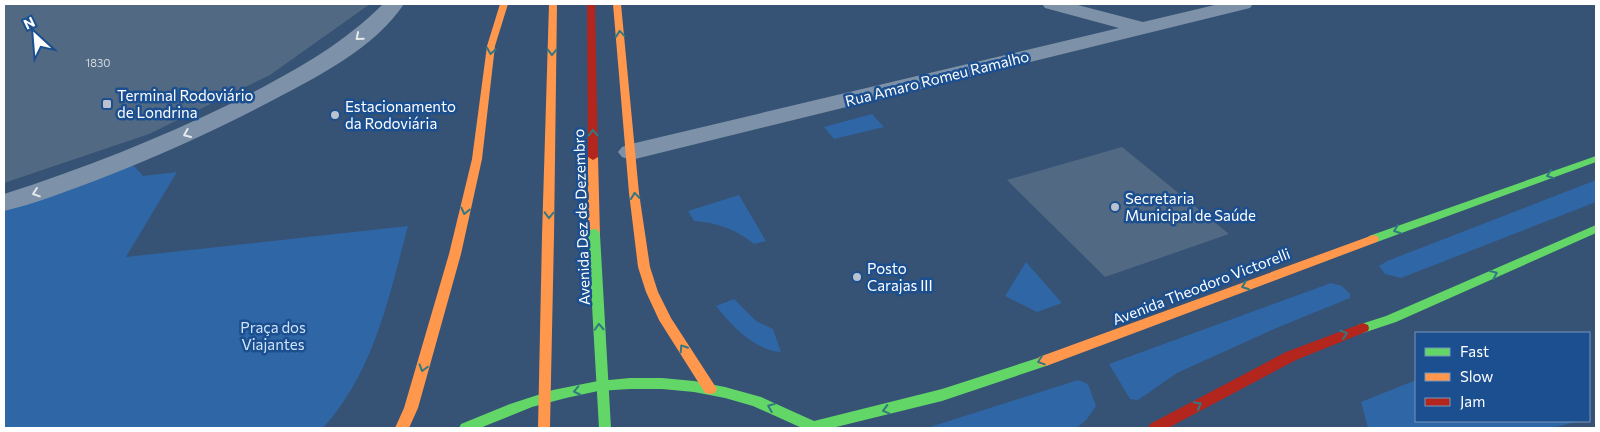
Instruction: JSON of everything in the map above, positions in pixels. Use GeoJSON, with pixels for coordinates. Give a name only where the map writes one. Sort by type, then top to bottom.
{"type":"FeatureCollection","features":[{"type":"Feature","properties":{"kind":"main road"},"geometry":{"type":"LineString","coordinates":[[402,428],[411,408],[457,244],[477,159],[491,46],[504,4]]}},
{"type":"Feature","properties":{"kind":"main road","name":"Avenida Dez de Dezembro"},"geometry":{"type":"LineString","coordinates":[[544,428],[552,4]]}},
{"type":"Feature","properties":{"kind":"main road","name":"Avenida Dez de Dezembro"},"geometry":{"type":"LineString","coordinates":[[591,4],[594,235],[606,428]]}},
{"type":"Feature","properties":{"kind":"main road"},"geometry":{"type":"LineString","coordinates":[[618,4],[643,260],[652,292],[665,320],[710,389]]}},
{"type":"Feature","properties":{"kind":"main road","name":"Avenida Theodoro Victorelli"},"geometry":{"type":"LineString","coordinates":[[814,428],[951,392],[1087,346],[1308,262],[1596,159]]}},
{"type":"Feature","properties":{"kind":"main road"},"geometry":{"type":"LineString","coordinates":[[1155,428],[1291,356],[1339,336],[1391,319],[1596,229]]}},
{"type":"Feature","properties":{"kind":"main road"},"geometry":{"type":"LineString","coordinates":[[466,428],[513,407],[580,389],[646,383],[710,389],[766,404],[814,428]]}},
{"type":"Feature","properties":{"kind":"street"},"geometry":{"type":"LineString","coordinates":[[4,203],[113,165],[199,129],[306,73],[336,55],[360,38],[394,4]]}},
{"type":"Feature","properties":{"kind":"street"},"geometry":{"type":"LineString","coordinates":[[1052,4],[1141,28]]}},
{"type":"Feature","properties":{"kind":"street","name":"Rua Amaro Romeu Ramalho"},"geometry":{"type":"LineString","coordinates":[[631,152],[1243,4]]}},
{"type":"Feature","properties":{"kind":"green space"},"geometry":{"type":"Polygon","coordinates":[[[872,114],[884,127],[834,139],[824,127],[872,114]]]}},
{"type":"Feature","properties":{"kind":"green space","name":"Praça dos Viajantes"},"geometry":{"type":"Polygon","coordinates":[[[133,165],[143,176],[177,172],[126,257],[408,226],[378,333],[355,383],[341,406],[323,428],[4,428],[4,210],[133,165]]]}},
{"type":"Feature","properties":{"kind":"green space"},"geometry":{"type":"Polygon","coordinates":[[[1596,180],[1596,202],[1401,278],[1385,274],[1379,266],[1387,261],[1596,180]]]}},
{"type":"Feature","properties":{"kind":"green space"},"geometry":{"type":"Polygon","coordinates":[[[739,195],[766,241],[754,244],[726,228],[694,221],[688,211],[739,195]]]}},
{"type":"Feature","properties":{"kind":"green space"},"geometry":{"type":"Polygon","coordinates":[[[1026,262],[1062,303],[1037,312],[1005,296],[1026,262]]]}},
{"type":"Feature","properties":{"kind":"green space"},"geometry":{"type":"Polygon","coordinates":[[[1331,283],[1342,286],[1350,294],[1350,298],[1274,329],[1177,373],[1138,400],[1130,399],[1109,364],[1331,283]]]}},
{"type":"Feature","properties":{"kind":"green space"},"geometry":{"type":"Polygon","coordinates":[[[734,299],[756,321],[773,329],[781,352],[762,347],[744,336],[716,306],[734,299]]]}},
{"type":"Feature","properties":{"kind":"green space"},"geometry":{"type":"Polygon","coordinates":[[[1078,380],[1088,384],[1096,406],[1087,419],[1077,428],[927,428],[1078,380]]]}},
{"type":"Feature","properties":{"kind":"green space"},"geometry":{"type":"Polygon","coordinates":[[[1415,380],[1415,422],[1574,422],[1553,428],[1368,428],[1361,402],[1415,380]]]}},
{"type":"Feature","properties":{"kind":"building","name":"Terminal Rodoviário de Londrina"},"geometry":{"type":"Polygon","coordinates":[[[4,4],[370,4],[270,75],[149,134],[4,183],[4,4]]]}},
{"type":"Feature","properties":{"kind":"building","name":"Secretaria Municipal de Saúde"},"geometry":{"type":"Polygon","coordinates":[[[1122,147],[1229,234],[1105,277],[1007,180],[1122,147]]]}},
{"type":"Feature","properties":{"kind":"traffic: fast"},"geometry":{"type":"LineString","coordinates":[[1373,239],[1596,159]]}},
{"type":"Feature","properties":{"kind":"traffic: fast"},"geometry":{"type":"LineString","coordinates":[[1363,328],[1391,319],[1596,229]]}},
{"type":"Feature","properties":{"kind":"traffic: fast"},"geometry":{"type":"LineString","coordinates":[[594,235],[605,428]]}},
{"type":"Feature","properties":{"kind":"traffic: fast"},"geometry":{"type":"LineString","coordinates":[[813,427],[942,395],[1044,361]]}},
{"type":"Feature","properties":{"kind":"traffic: fast"},"geometry":{"type":"LineString","coordinates":[[466,428],[553,395],[598,386],[630,383],[694,386],[725,392],[756,401],[786,413],[815,428]]}},
{"type":"Feature","properties":{"kind":"traffic: slow"},"geometry":{"type":"LineString","coordinates":[[402,428],[411,408],[455,254],[477,159],[491,46],[504,4]]}},
{"type":"Feature","properties":{"kind":"traffic: slow"},"geometry":{"type":"LineString","coordinates":[[548,236],[553,4]]}},
{"type":"Feature","properties":{"kind":"traffic: slow"},"geometry":{"type":"LineString","coordinates":[[617,4],[634,193],[644,267],[652,292],[665,320],[710,389]]}},
{"type":"Feature","properties":{"kind":"traffic: slow"},"geometry":{"type":"LineString","coordinates":[[593,157],[594,235]]}},
{"type":"Feature","properties":{"kind":"traffic: slow"},"geometry":{"type":"LineString","coordinates":[[544,428],[548,236]]}},
{"type":"Feature","properties":{"kind":"traffic: slow"},"geometry":{"type":"LineString","coordinates":[[1044,361],[1373,239]]}},
{"type":"Feature","properties":{"kind":"traffic: jam"},"geometry":{"type":"LineString","coordinates":[[591,4],[593,157]]}},
{"type":"Feature","properties":{"kind":"traffic: jam"},"geometry":{"type":"LineString","coordinates":[[1155,428],[1291,356],[1363,328]]}},
{"type":"Feature","properties":{"kind":"place","name":"Terminal Rodoviário de Londrina"},"geometry":{"type":"Point","coordinates":[107,104]}},
{"type":"Feature","properties":{"kind":"place","name":"Estacionamento da Rodoviária"},"geometry":{"type":"Point","coordinates":[335,115]}},
{"type":"Feature","properties":{"kind":"place","name":"Secretaria Municipal de Saúde"},"geometry":{"type":"Point","coordinates":[1115,207]}},
{"type":"Feature","properties":{"kind":"place","name":"Posto Carajas III"},"geometry":{"type":"Point","coordinates":[857,277]}}]}
